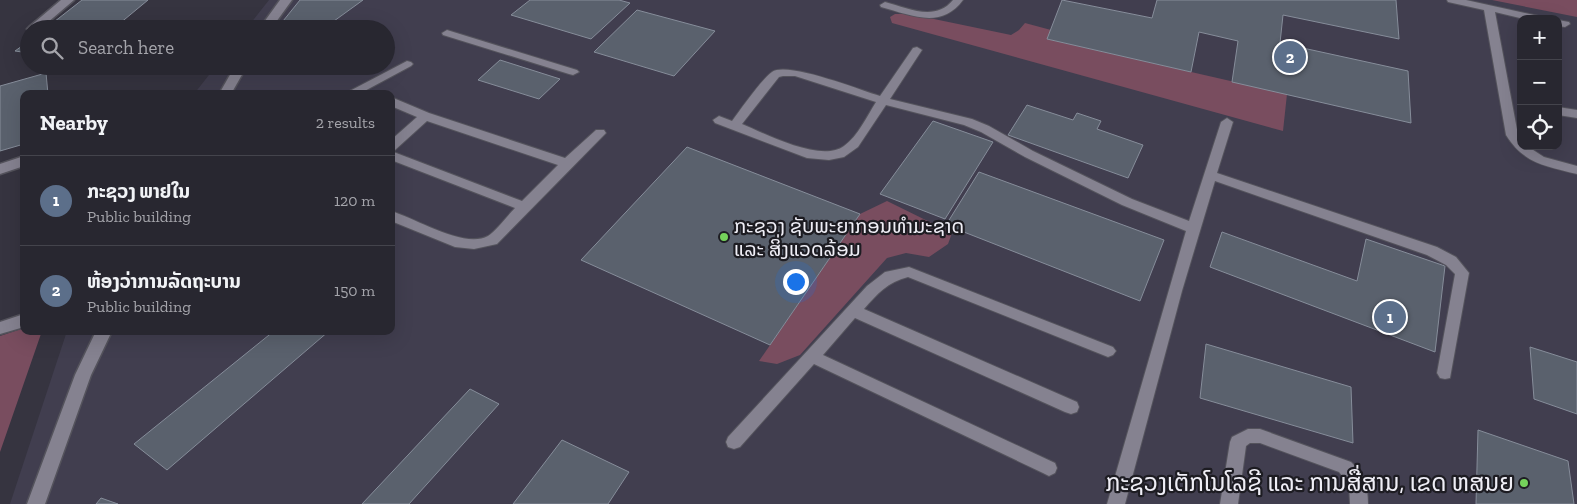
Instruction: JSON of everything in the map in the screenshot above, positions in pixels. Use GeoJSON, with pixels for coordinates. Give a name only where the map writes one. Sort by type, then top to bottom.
{"type":"FeatureCollection","features":[{"type":"Feature","properties":{"kind":"street"},"geometry":{"type":"LineString","coordinates":[[44,20],[68,0]]}},
{"type":"Feature","properties":{"kind":"street"},"geometry":{"type":"LineString","coordinates":[[272,20],[286,0]]}},
{"type":"Feature","properties":{"kind":"street"},"geometry":{"type":"LineString","coordinates":[[227,90],[236,75]]}},
{"type":"Feature","properties":{"kind":"street"},"geometry":{"type":"LineString","coordinates":[[0,169],[20,162]]}},
{"type":"Feature","properties":{"kind":"street"},"geometry":{"type":"LineString","coordinates":[[0,328],[20,321]]}},
{"type":"Feature","properties":{"kind":"street"},"geometry":{"type":"LineString","coordinates":[[36,504],[83,375],[102,335]]}},
{"type":"Feature","properties":{"kind":"lane"},"geometry":{"type":"LineString","coordinates":[[885,6],[927,16],[937,16],[953,8],[958,0]]}},
{"type":"Feature","properties":{"kind":"lane"},"geometry":{"type":"LineString","coordinates":[[1452,0],[1521,15]]}},
{"type":"Feature","properties":{"kind":"lane"},"geometry":{"type":"LineString","coordinates":[[1490,8],[1512,135],[1518,146],[1531,156],[1577,170]]}},
{"type":"Feature","properties":{"kind":"lane"},"geometry":{"type":"LineString","coordinates":[[447,33],[572,72]]}},
{"type":"Feature","properties":{"kind":"lane"},"geometry":{"type":"LineString","coordinates":[[719,120],[811,155],[826,157],[839,155],[847,152],[854,144],[917,50]]}},
{"type":"Feature","properties":{"kind":"lane"},"geometry":{"type":"LineString","coordinates":[[395,70],[407,64]]}},
{"type":"Feature","properties":{"kind":"lane"},"geometry":{"type":"LineString","coordinates":[[734,126],[775,75],[781,72],[796,73],[884,101],[968,122],[1127,202],[1195,229]]}},
{"type":"Feature","properties":{"kind":"lane"},"geometry":{"type":"LineString","coordinates":[[356,90],[385,75]]}},
{"type":"Feature","properties":{"kind":"lane"},"geometry":{"type":"LineString","coordinates":[[1506,100],[1517,102]]}},
{"type":"Feature","properties":{"kind":"lane"},"geometry":{"type":"LineString","coordinates":[[395,103],[425,116],[567,163]]}},
{"type":"Feature","properties":{"kind":"lane"},"geometry":{"type":"LineString","coordinates":[[1562,112],[1577,114]]}},
{"type":"Feature","properties":{"kind":"lane"},"geometry":{"type":"LineString","coordinates":[[395,143],[425,116]]}},
{"type":"Feature","properties":{"kind":"lane"},"geometry":{"type":"LineString","coordinates":[[1116,504],[1176,291],[1227,122]]}},
{"type":"Feature","properties":{"kind":"lane"},"geometry":{"type":"LineString","coordinates":[[395,218],[455,242],[474,244],[492,240],[523,206],[600,133]]}},
{"type":"Feature","properties":{"kind":"lane"},"geometry":{"type":"LineString","coordinates":[[395,157],[523,206]]}},
{"type":"Feature","properties":{"kind":"lane"},"geometry":{"type":"LineString","coordinates":[[1210,175],[1432,251],[1452,262],[1462,273],[1445,373]]}},
{"type":"Feature","properties":{"kind":"lane"},"geometry":{"type":"LineString","coordinates":[[734,442],[872,290],[890,276],[909,272],[1108,351]]}},
{"type":"Feature","properties":{"kind":"lane"},"geometry":{"type":"LineString","coordinates":[[854,312],[1071,407]]}},
{"type":"Feature","properties":{"kind":"lane"},"geometry":{"type":"LineString","coordinates":[[813,357],[1049,468]]}},
{"type":"Feature","properties":{"kind":"lane"},"geometry":{"type":"LineString","coordinates":[[1229,504],[1238,442],[1248,436],[1260,436],[1345,467],[1360,486],[1359,504]]}},
{"type":"Feature","properties":{"kind":"shaded area"},"geometry":{"type":"Polygon","coordinates":[[[269,0],[1577,0],[1577,504],[10,504],[66,335],[395,335],[395,90],[197,90],[209,75],[395,75],[395,20],[253,20],[269,0]]]}},
{"type":"Feature","properties":{"kind":"shaded area"},"geometry":{"type":"Polygon","coordinates":[[[1492,0],[1577,0],[1577,17],[1492,0]]]}},
{"type":"Feature","properties":{"kind":"shaded area"},"geometry":{"type":"Polygon","coordinates":[[[895,14],[910,14],[1011,35],[1025,23],[1051,30],[1047,39],[1287,94],[1283,131],[892,23],[890,17],[895,14]]]}},
{"type":"Feature","properties":{"kind":"shaded area"},"geometry":{"type":"Polygon","coordinates":[[[887,201],[952,233],[948,244],[929,257],[906,253],[887,258],[800,355],[777,364],[759,361],[860,214],[887,201]]]}},
{"type":"Feature","properties":{"kind":"shaded area"},"geometry":{"type":"Polygon","coordinates":[[[20,329],[20,335],[41,335],[0,452],[0,336],[20,329]]]}},
{"type":"Feature","properties":{"kind":"building"},"geometry":{"type":"Polygon","coordinates":[[[82,0],[148,0],[124,20],[56,20],[82,0]]]}},
{"type":"Feature","properties":{"kind":"building"},"geometry":{"type":"Polygon","coordinates":[[[300,0],[363,0],[335,20],[284,20],[300,0]]]}},
{"type":"Feature","properties":{"kind":"building"},"geometry":{"type":"Polygon","coordinates":[[[530,0],[619,0],[630,3],[591,39],[511,15],[530,0]]]}},
{"type":"Feature","properties":{"kind":"building"},"geometry":{"type":"Polygon","coordinates":[[[1062,0],[1152,18],[1157,0],[1396,0],[1399,39],[1283,15],[1280,43],[1408,71],[1411,123],[1232,82],[1238,41],[1199,32],[1191,72],[1047,39],[1062,0]]]}},
{"type":"Feature","properties":{"kind":"building"},"geometry":{"type":"Polygon","coordinates":[[[637,10],[715,31],[674,76],[594,52],[637,10]]]}},
{"type":"Feature","properties":{"kind":"building"},"geometry":{"type":"Polygon","coordinates":[[[500,60],[560,79],[539,99],[478,80],[500,60]]]}},
{"type":"Feature","properties":{"kind":"building"},"geometry":{"type":"Polygon","coordinates":[[[39,75],[46,75],[48,90],[20,90],[20,145],[0,151],[0,86],[39,75]]]}},
{"type":"Feature","properties":{"kind":"building"},"geometry":{"type":"Polygon","coordinates":[[[1027,105],[1073,120],[1077,113],[1101,121],[1097,129],[1143,145],[1128,178],[1008,135],[1027,105]]]}},
{"type":"Feature","properties":{"kind":"building"},"geometry":{"type":"Polygon","coordinates":[[[933,121],[993,142],[945,219],[880,194],[933,121]]]}},
{"type":"Feature","properties":{"kind":"building","name":"ກະຊວງ ຊັບພະຍາກອນທຳມະຊາດ ແລະ ສິ່ງແວດລ້ອມ"},"geometry":{"type":"Polygon","coordinates":[[[687,147],[860,214],[770,345],[581,260],[687,147]]]}},
{"type":"Feature","properties":{"kind":"building"},"geometry":{"type":"Polygon","coordinates":[[[979,172],[1164,240],[1140,301],[946,225],[979,172]]]}},
{"type":"Feature","properties":{"kind":"building"},"geometry":{"type":"Polygon","coordinates":[[[1222,232],[1357,281],[1366,239],[1445,266],[1435,352],[1210,267],[1222,232]]]}},
{"type":"Feature","properties":{"kind":"building"},"geometry":{"type":"Polygon","coordinates":[[[269,335],[324,335],[167,470],[134,444],[269,335]]]}},
{"type":"Feature","properties":{"kind":"building"},"geometry":{"type":"Polygon","coordinates":[[[1206,344],[1351,387],[1353,443],[1200,398],[1206,344]]]}},
{"type":"Feature","properties":{"kind":"building"},"geometry":{"type":"Polygon","coordinates":[[[1530,347],[1577,362],[1577,414],[1534,399],[1530,347]]]}},
{"type":"Feature","properties":{"kind":"building"},"geometry":{"type":"Polygon","coordinates":[[[470,389],[499,404],[409,504],[362,504],[470,389]]]}},
{"type":"Feature","properties":{"kind":"building","name":"ກະຊວງເຕັກໂນໂລຊີ ແລະ ການສື່ສານ, ເຂດ ຫສນຍ"},"geometry":{"type":"Polygon","coordinates":[[[1478,430],[1568,461],[1574,504],[1476,504],[1478,430]]]}},
{"type":"Feature","properties":{"kind":"building"},"geometry":{"type":"Polygon","coordinates":[[[562,440],[629,472],[608,504],[513,504],[562,440]]]}},
{"type":"Feature","properties":{"kind":"building"},"geometry":{"type":"Polygon","coordinates":[[[101,498],[118,504],[96,504],[101,498]]]}},
{"type":"Feature","properties":{"kind":"place","name":"ຫ້ອງວ່າການລັດຖະບານ"},"geometry":{"type":"Point","coordinates":[1290,57]}},
{"type":"Feature","properties":{"kind":"place","name":"ກະຊວງ ຊັບພະຍາກອນທຳມະຊາດ ແລະ ສິ່ງແວດລ້ອມ"},"geometry":{"type":"Point","coordinates":[724,237]}},
{"type":"Feature","properties":{"kind":"place","name":"ກະຊວງ ພາຢໃນ"},"geometry":{"type":"Point","coordinates":[1390,317]}},
{"type":"Feature","properties":{"kind":"place","name":"ກະຊວງເຕັກໂນໂລຊີ ແລະ ການສື່ສານ, ເຂດ ຫສນຍ"},"geometry":{"type":"Point","coordinates":[1524,483]}}]}
